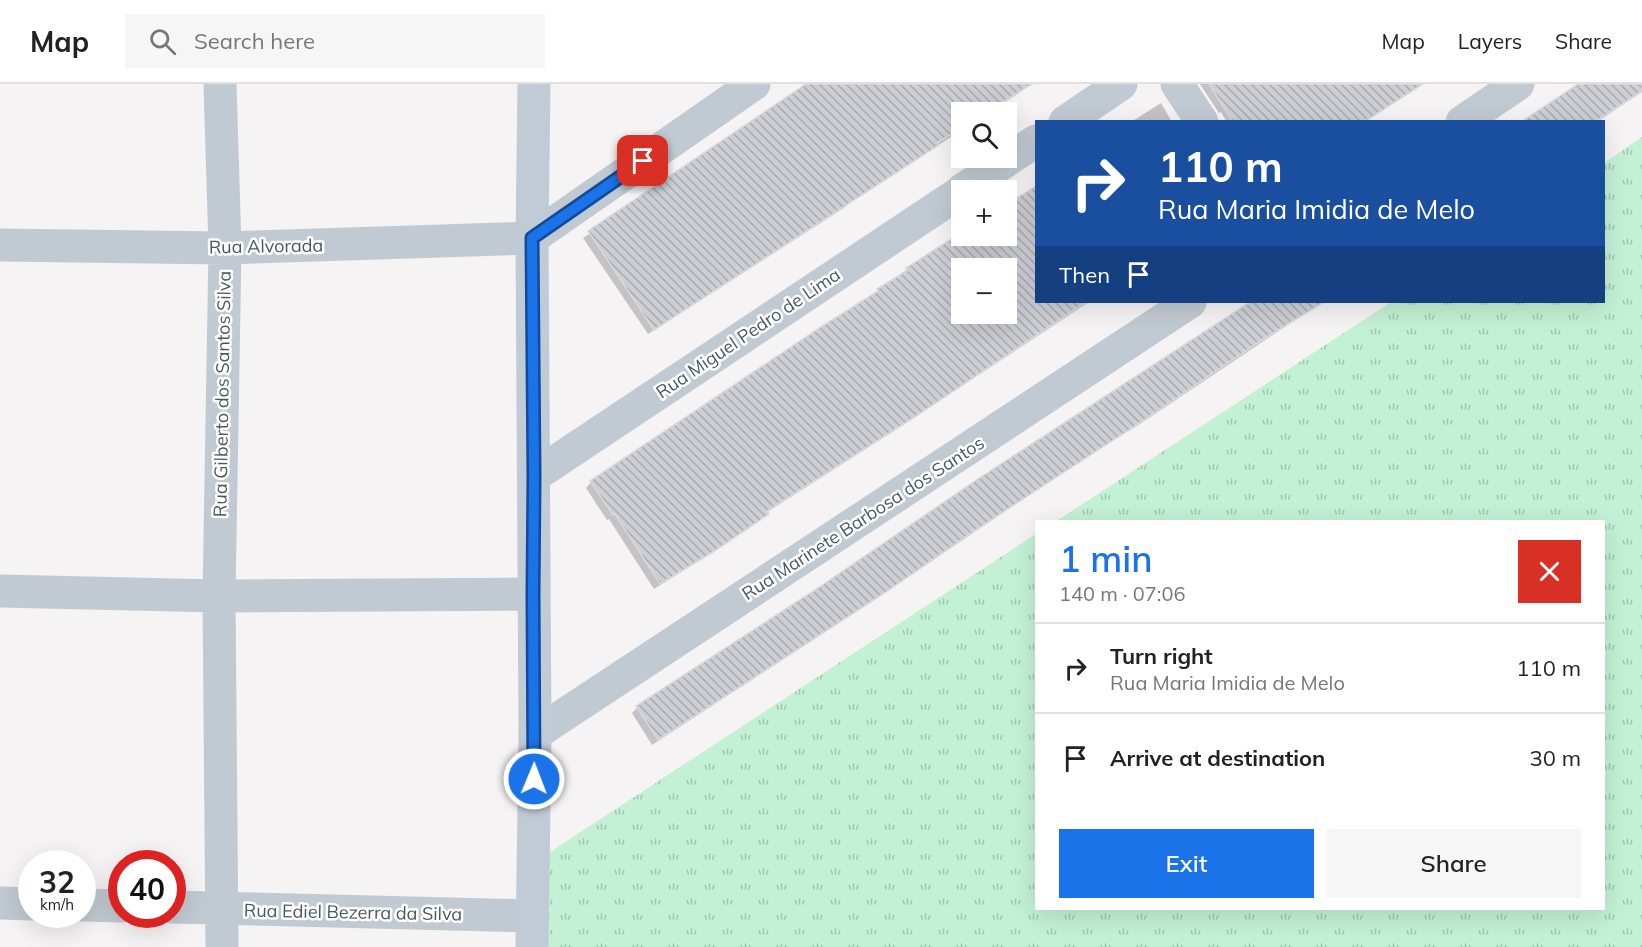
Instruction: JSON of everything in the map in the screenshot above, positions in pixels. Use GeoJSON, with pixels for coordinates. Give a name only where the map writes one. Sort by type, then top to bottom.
{"type":"FeatureCollection","features":[{"type":"Feature","properties":{"kind":"street","name":"Rua Gilberto dos Santos Silva"},"geometry":{"type":"LineString","coordinates":[[220,84],[225,248],[219,596],[222,947]]}},
{"type":"Feature","properties":{"kind":"street"},"geometry":{"type":"LineString","coordinates":[[532,931],[535,734],[532,238],[534,84]]}},
{"type":"Feature","properties":{"kind":"street"},"geometry":{"type":"LineString","coordinates":[[532,238],[754,84]]}},
{"type":"Feature","properties":{"kind":"street"},"geometry":{"type":"LineString","coordinates":[[1068,120],[1121,84]]}},
{"type":"Feature","properties":{"kind":"street"},"geometry":{"type":"LineString","coordinates":[[1177,84],[1201,120]]}},
{"type":"Feature","properties":{"kind":"street"},"geometry":{"type":"LineString","coordinates":[[1465,120],[1518,84]]}},
{"type":"Feature","properties":{"kind":"street","name":"Rua Miguel Pedro de Lima"},"geometry":{"type":"LineString","coordinates":[[978,180],[1035,142]]}},
{"type":"Feature","properties":{"kind":"street","name":"Rua Miguel Pedro de Lima"},"geometry":{"type":"LineString","coordinates":[[534,476],[951,198]]}},
{"type":"Feature","properties":{"kind":"street","name":"Rua Alvorada"},"geometry":{"type":"LineString","coordinates":[[0,245],[225,248],[532,238]]}},
{"type":"Feature","properties":{"kind":"street","name":"Rua Marinete Barbosa dos Santos"},"geometry":{"type":"LineString","coordinates":[[535,734],[1188,303]]}},
{"type":"Feature","properties":{"kind":"street"},"geometry":{"type":"LineString","coordinates":[[0,591],[219,596],[533,594]]}},
{"type":"Feature","properties":{"kind":"street"},"geometry":{"type":"LineString","coordinates":[[0,903],[18,904]]}},
{"type":"Feature","properties":{"kind":"street","name":"Rua Ediel Bezerra da Silva"},"geometry":{"type":"LineString","coordinates":[[186,908],[532,931]]}},
{"type":"Feature","properties":{"kind":"green space"},"geometry":{"type":"Polygon","coordinates":[[[1642,137],[1642,947],[548,947],[547,854],[1035,535],[1035,910],[1605,910],[1605,520],[1058,520],[1389,303],[1605,303],[1605,162],[1642,137]]]}},
{"type":"Feature","properties":{"kind":"building"},"geometry":{"type":"Polygon","coordinates":[[[806,84],[1032,84],[1002,102],[951,102],[951,134],[937,143],[939,145],[654,330],[588,231],[806,84]]]}},
{"type":"Feature","properties":{"kind":"building"},"geometry":{"type":"Polygon","coordinates":[[[1209,84],[1423,84],[1367,120],[1232,120],[1209,84]]]}},
{"type":"Feature","properties":{"kind":"building"},"geometry":{"type":"Polygon","coordinates":[[[1578,84],[1642,84],[1642,91],[1598,120],[1524,120],[1578,84]]]}},
{"type":"Feature","properties":{"kind":"building"},"geometry":{"type":"Polygon","coordinates":[[[1035,187],[1035,303],[1085,303],[910,420],[767,511],[769,514],[713,552],[660,584],[615,514],[613,515],[590,481],[878,291],[877,289],[908,270],[906,268],[951,239],[951,246],[1017,246],[1017,198],[1035,187]]]}},
{"type":"Feature","properties":{"kind":"building"},"geometry":{"type":"Polygon","coordinates":[[[1248,303],[1322,303],[1259,342],[886,592],[658,740],[636,706],[812,592],[981,477],[1248,303]]]}},
{"type":"Feature","properties":{"kind":"route"},"geometry":{"type":"LineString","coordinates":[[534,779],[532,238],[643,161]]}}]}
